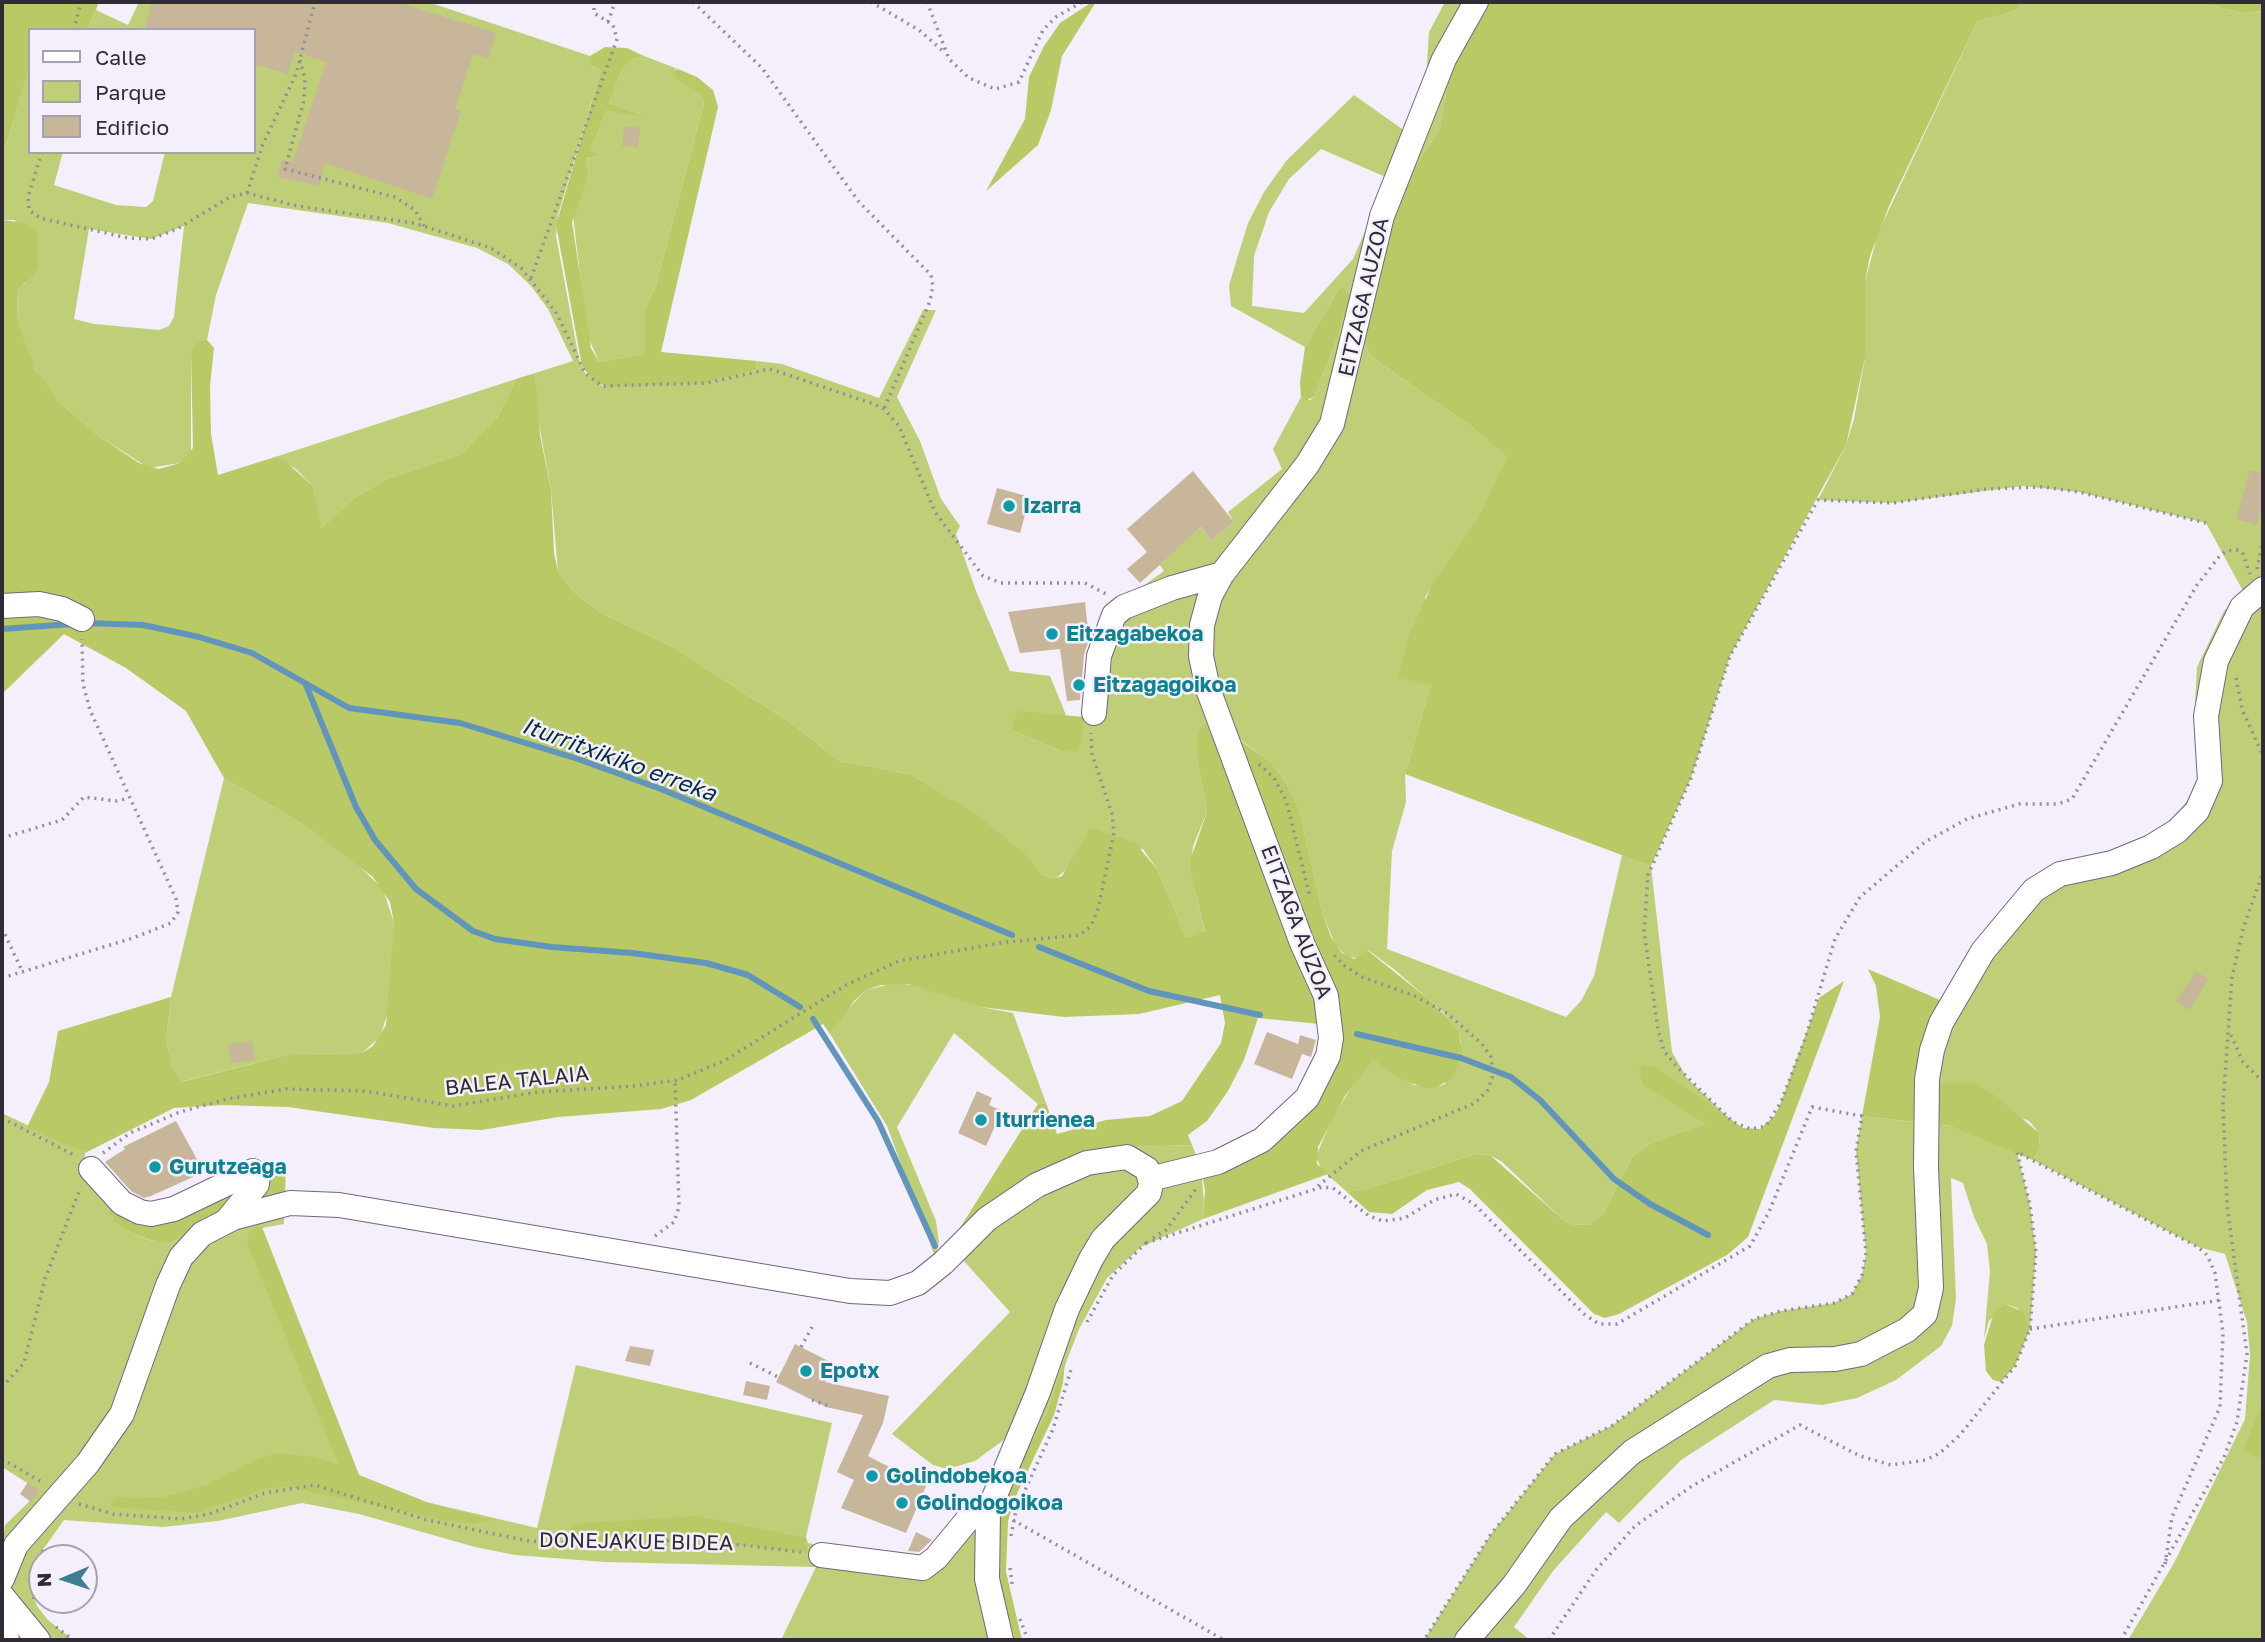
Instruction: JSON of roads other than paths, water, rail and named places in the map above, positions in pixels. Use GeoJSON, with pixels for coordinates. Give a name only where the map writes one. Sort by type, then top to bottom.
{"type":"FeatureCollection","features":[{"type":"Feature","properties":{"kind":"street","name":"EITZAGA AUZOA"},"geometry":{"type":"LineString","coordinates":[[1150,1178],[1210,1165],[1253,1146],[1293,1114],[1320,1077],[1331,1038],[1326,996],[1302,943],[1211,699],[1201,656],[1205,611],[1222,574],[1301,473],[1332,424],[1385,208],[1444,59],[1476,2]]}},
{"type":"Feature","properties":{"kind":"street"},"geometry":{"type":"LineString","coordinates":[[1094,713],[1101,647],[1114,615],[1124,607],[1172,588],[1222,574]]}},
{"type":"Feature","properties":{"kind":"street"},"geometry":{"type":"LineString","coordinates":[[1466,1640],[1514,1585],[1562,1518],[1596,1482],[1638,1448],[1768,1366],[1790,1360],[1835,1359],[1861,1354],[1907,1330],[1925,1314],[1930,1306],[1931,1289],[1926,1177],[1927,1079],[1932,1050],[1941,1023],[1992,938],[2039,886],[2066,873],[2112,863],[2144,850],[2177,831],[2197,811],[2210,781],[2206,716],[2212,674],[2234,620],[2258,587]]}},
{"type":"Feature","properties":{"kind":"street"},"geometry":{"type":"LineString","coordinates":[[2,606],[39,604],[62,609],[82,618]]}},
{"type":"Feature","properties":{"kind":"street"},"geometry":{"type":"LineString","coordinates":[[2,1579],[13,1550],[100,1447],[126,1407],[167,1285],[181,1257],[197,1238],[226,1221],[282,1205],[317,1203],[850,1291],[890,1293],[918,1283],[995,1213],[1037,1185],[1073,1168],[1107,1158],[1128,1157],[1144,1166],[1150,1178],[1147,1196],[1103,1239],[1085,1271],[1034,1403],[990,1504],[985,1530],[986,1567],[1000,1640]]}},
{"type":"Feature","properties":{"kind":"street"},"geometry":{"type":"LineString","coordinates":[[91,1169],[122,1203],[151,1214],[174,1209],[253,1171],[258,1176],[255,1189],[226,1221]]}},
{"type":"Feature","properties":{"kind":"street"},"geometry":{"type":"LineString","coordinates":[[821,1555],[923,1568],[936,1558],[969,1518],[990,1504]]}},
{"type":"Feature","properties":{"kind":"street"},"geometry":{"type":"LineString","coordinates":[[2,1596],[43,1630]]}},
{"type":"Feature","properties":{"kind":"street"},"geometry":{"type":"LineString","coordinates":[[2,1627],[7,1640]]}},
{"type":"Feature","properties":{"kind":"waterway","name":"Iturritxikiko erreka"},"geometry":{"type":"LineString","coordinates":[[86,623],[143,625],[199,637],[252,653],[349,708],[460,723],[578,759],[661,789],[1012,935]]}},
{"type":"Feature","properties":{"kind":"waterway","name":"Iturritxikiko erreka"},"geometry":{"type":"LineString","coordinates":[[2,629],[72,624]]}},
{"type":"Feature","properties":{"kind":"waterway"},"geometry":{"type":"LineString","coordinates":[[306,685],[356,807],[375,840],[416,889],[473,931],[495,939],[552,947],[632,953],[706,963],[748,975],[800,1007]]}},
{"type":"Feature","properties":{"kind":"waterway","name":"Iturritxikiko erreka"},"geometry":{"type":"LineString","coordinates":[[1039,947],[1149,991],[1260,1015]]}},
{"type":"Feature","properties":{"kind":"waterway"},"geometry":{"type":"LineString","coordinates":[[813,1019],[878,1121],[935,1246]]}},
{"type":"Feature","properties":{"kind":"waterway","name":"Iturritxikiko erreka"},"geometry":{"type":"LineString","coordinates":[[1357,1034],[1461,1058],[1511,1077],[1540,1100],[1614,1179],[1650,1204],[1708,1235]]}},
{"type":"Feature","properties":{"kind":"place","name":"Izarra"},"geometry":{"type":"Point","coordinates":[1009,506]}},
{"type":"Feature","properties":{"kind":"place","name":"Eitzagabekoa"},"geometry":{"type":"Point","coordinates":[1052,634]}},
{"type":"Feature","properties":{"kind":"place","name":"Eitzagagoikoa"},"geometry":{"type":"Point","coordinates":[1079,685]}},
{"type":"Feature","properties":{"kind":"place","name":"Iturrienea"},"geometry":{"type":"Point","coordinates":[981,1120]}},
{"type":"Feature","properties":{"kind":"place","name":"Gurutzeaga"},"geometry":{"type":"Point","coordinates":[155,1167]}},
{"type":"Feature","properties":{"kind":"place","name":"Epotx"},"geometry":{"type":"Point","coordinates":[806,1371]}},
{"type":"Feature","properties":{"kind":"place","name":"Golindobekoa"},"geometry":{"type":"Point","coordinates":[872,1476]}},
{"type":"Feature","properties":{"kind":"place","name":"Golindogoikoa"},"geometry":{"type":"Point","coordinates":[902,1503]}}]}
